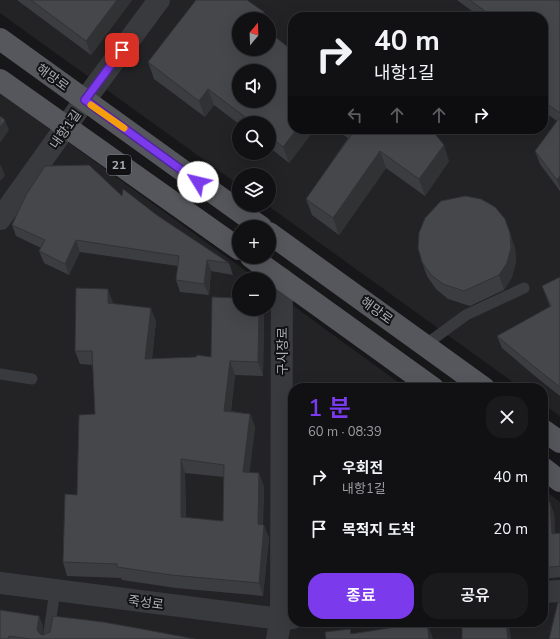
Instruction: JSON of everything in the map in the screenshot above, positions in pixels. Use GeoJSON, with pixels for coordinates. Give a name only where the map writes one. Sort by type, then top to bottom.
{"type":"FeatureCollection","features":[{"type":"Feature","properties":{"kind":"main road","name":"해망로"},"geometry":{"type":"LineString","coordinates":[[0,39],[251,220]]}},
{"type":"Feature","properties":{"kind":"main road","name":"21"},"geometry":{"type":"LineString","coordinates":[[0,80],[232,244]]}},
{"type":"Feature","properties":{"kind":"main road","name":"해망로"},"geometry":{"type":"LineString","coordinates":[[276,238],[477,383]]}},
{"type":"Feature","properties":{"kind":"main road"},"geometry":{"type":"LineString","coordinates":[[261,264],[426,383]]}},
{"type":"Feature","properties":{"kind":"main road"},"geometry":{"type":"LineString","coordinates":[[548,434],[560,442]]}},
{"type":"Feature","properties":{"kind":"main road"},"geometry":{"type":"LineString","coordinates":[[548,472],[560,481]]}},
{"type":"Feature","properties":{"kind":"street","name":"내항1길"},"geometry":{"type":"LineString","coordinates":[[0,219],[159,0]]}},
{"type":"Feature","properties":{"kind":"street","name":"구시장로"},"geometry":{"type":"LineString","coordinates":[[282,279],[284,625]]}},
{"type":"Feature","properties":{"kind":"street","name":"죽성로"},"geometry":{"type":"LineString","coordinates":[[0,583],[284,625]]}},
{"type":"Feature","properties":{"kind":"street"},"geometry":{"type":"LineString","coordinates":[[548,592],[560,591]]}},
{"type":"Feature","properties":{"kind":"lane"},"geometry":{"type":"LineString","coordinates":[[425,345],[466,315],[524,288]]}},
{"type":"Feature","properties":{"kind":"lane"},"geometry":{"type":"LineString","coordinates":[[0,374],[32,379]]}},
{"type":"Feature","properties":{"kind":"lane"},"geometry":{"type":"LineString","coordinates":[[48,639],[55,590]]}},
{"type":"Feature","properties":{"kind":"shaded area"},"geometry":{"type":"Polygon","coordinates":[[[0,0],[560,0],[560,416],[548,408],[548,383],[514,383],[276,211],[276,168],[232,168],[232,180],[0,13],[0,0]]]}},
{"type":"Feature","properties":{"kind":"shaded area"},"geometry":{"type":"Polygon","coordinates":[[[0,93],[232,261],[232,264],[236,264],[247,272],[232,272],[232,316],[276,316],[276,293],[399,383],[288,383],[288,627],[548,627],[548,493],[560,502],[560,639],[0,639],[0,93]]]}},
{"type":"Feature","properties":{"kind":"building"},"geometry":{"type":"Polygon","coordinates":[[[31,0],[117,0],[86,41],[31,0]]]}},
{"type":"Feature","properties":{"kind":"building"},"geometry":{"type":"Polygon","coordinates":[[[196,0],[247,0],[264,12],[232,12],[232,56],[276,56],[276,38],[288,47],[288,134],[293,134],[283,147],[276,142],[276,116],[244,116],[233,108],[276,108],[276,64],[232,64],[232,107],[208,89],[199,101],[148,62],[196,0]]]}},
{"type":"Feature","properties":{"kind":"building"},"geometry":{"type":"Polygon","coordinates":[[[470,0],[560,0],[560,113],[548,105],[548,12],[486,12],[470,0]]]}},
{"type":"Feature","properties":{"kind":"building"},"geometry":{"type":"Polygon","coordinates":[[[0,116],[5,120],[0,128],[0,116]]]}},
{"type":"Feature","properties":{"kind":"building"},"geometry":{"type":"Polygon","coordinates":[[[560,117],[560,176],[557,180],[535,151],[560,117]]]}},
{"type":"Feature","properties":{"kind":"building"},"geometry":{"type":"Polygon","coordinates":[[[352,134],[435,134],[444,145],[419,179],[380,151],[333,218],[306,199],[352,134]]]}},
{"type":"Feature","properties":{"kind":"building"},"geometry":{"type":"Polygon","coordinates":[[[89,165],[122,196],[123,189],[158,216],[229,263],[207,260],[204,284],[176,280],[179,256],[76,240],[65,264],[39,251],[45,240],[12,225],[26,195],[45,166],[89,165]]]}},
{"type":"Feature","properties":{"kind":"building"},"geometry":{"type":"Polygon","coordinates":[[[465,196],[481,199],[495,207],[505,219],[510,233],[511,248],[507,263],[499,275],[464,291],[443,284],[431,275],[422,262],[418,248],[419,233],[425,218],[441,201],[465,196]]]}},
{"type":"Feature","properties":{"kind":"building"},"geometry":{"type":"Polygon","coordinates":[[[560,277],[560,387],[497,336],[551,306],[542,286],[560,277]]]}},
{"type":"Feature","properties":{"kind":"building"},"geometry":{"type":"Polygon","coordinates":[[[76,288],[108,289],[108,303],[151,308],[145,359],[196,357],[197,355],[211,357],[212,297],[232,298],[232,316],[259,316],[258,362],[230,361],[224,411],[250,414],[243,472],[259,473],[258,524],[264,525],[259,583],[171,575],[117,567],[117,564],[63,562],[65,494],[77,495],[79,415],[95,414],[92,351],[75,351],[76,288]],[[181,459],[181,517],[223,521],[224,465],[181,459]]]}},
{"type":"Feature","properties":{"kind":"building"},"geometry":{"type":"Polygon","coordinates":[[[548,502],[550,502],[552,534],[560,533],[560,566],[548,567],[548,502]]]}},
{"type":"Feature","properties":{"kind":"building"},"geometry":{"type":"Polygon","coordinates":[[[558,602],[560,602],[560,639],[549,639],[558,602]]]}},
{"type":"Feature","properties":{"kind":"building"},"geometry":{"type":"Polygon","coordinates":[[[0,610],[39,616],[37,630],[43,635],[50,632],[53,616],[103,622],[195,639],[30,639],[9,636],[8,639],[0,639],[0,610]]]}},
{"type":"Feature","properties":{"kind":"building"},"geometry":{"type":"Polygon","coordinates":[[[395,627],[428,627],[429,639],[326,639],[325,632],[350,629],[351,634],[395,627]]]}},
{"type":"Feature","properties":{"kind":"building"},"geometry":{"type":"Polygon","coordinates":[[[462,627],[507,627],[508,639],[462,639],[462,627]]]}},
{"type":"Feature","properties":{"kind":"slow traffic"},"geometry":{"type":"LineString","coordinates":[[91,105],[124,128]]}},
{"type":"Feature","properties":{"kind":"route"},"geometry":{"type":"LineString","coordinates":[[122,50],[85,100],[198,182]]}}]}
